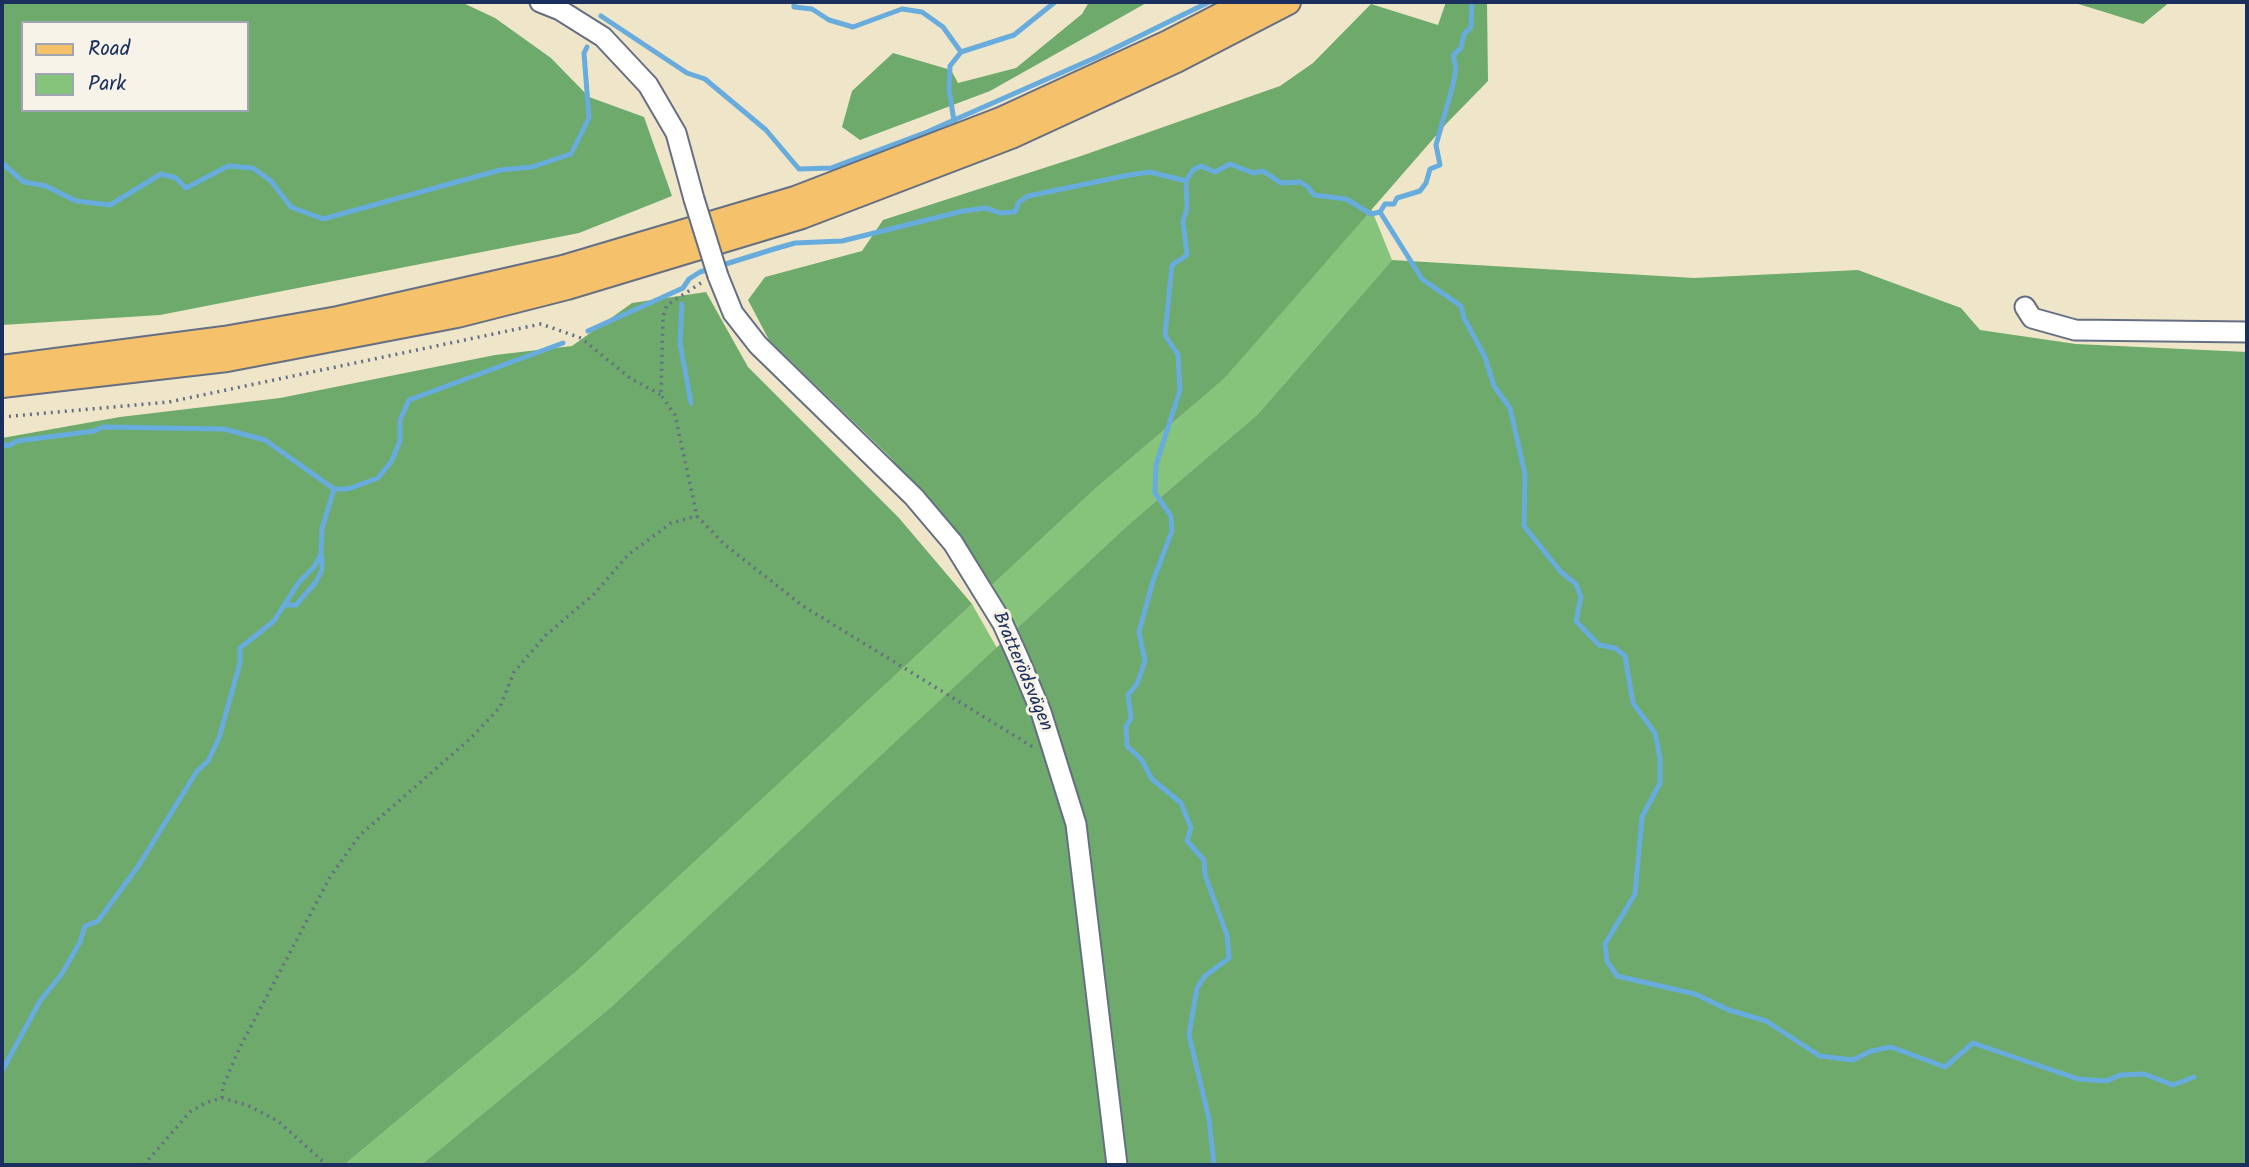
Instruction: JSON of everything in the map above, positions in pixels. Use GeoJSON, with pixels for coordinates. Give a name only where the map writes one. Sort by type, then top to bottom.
{"type":"FeatureCollection","features":[{"type":"Feature","properties":{"kind":"main road"},"geometry":{"type":"LineString","coordinates":[[2,368],[186,345],[338,319],[563,268],[795,198],[1003,120],[1168,43],[1247,2]]}},
{"type":"Feature","properties":{"kind":"main road"},"geometry":{"type":"LineString","coordinates":[[2,385],[227,359],[457,315],[567,287],[802,216],[1011,136],[1176,60],[1288,2]]}},
{"type":"Feature","properties":{"kind":"street","name":"Bratterödsvägen"},"geometry":{"type":"LineString","coordinates":[[540,2],[561,10],[603,37],[648,85],[676,133],[718,276],[733,313],[758,345],[914,497],[953,543],[1003,624],[1041,712],[1076,824],[1117,1165]]}},
{"type":"Feature","properties":{"kind":"street"},"geometry":{"type":"LineString","coordinates":[[2025,306],[2032,318],[2075,330],[2247,332]]}},
{"type":"Feature","properties":{"kind":"path"},"geometry":{"type":"LineString","coordinates":[[662,395],[663,316],[667,305],[696,285],[718,276]]}},
{"type":"Feature","properties":{"kind":"path"},"geometry":{"type":"LineString","coordinates":[[2,417],[169,402],[541,324],[581,338],[630,377],[662,395],[675,415],[697,516],[733,552],[803,606],[1016,738],[1037,748],[1052,747]]}},
{"type":"Feature","properties":{"kind":"path"},"geometry":{"type":"LineString","coordinates":[[222,1098],[223,1086],[240,1047],[330,877],[360,835],[471,738],[500,707],[514,672],[546,635],[594,594],[628,555],[671,523],[697,516]]}},
{"type":"Feature","properties":{"kind":"path"},"geometry":{"type":"LineString","coordinates":[[144,1165],[190,1112],[205,1103],[222,1098],[247,1105],[278,1121],[327,1165]]}},
{"type":"Feature","properties":{"kind":"green space"},"geometry":{"type":"Polygon","coordinates":[[[2,2],[461,2],[495,18],[551,58],[589,97],[644,117],[672,196],[579,233],[160,315],[2,325],[2,2]]]}},
{"type":"Feature","properties":{"kind":"green space"},"geometry":{"type":"Polygon","coordinates":[[[1089,2],[1148,2],[990,91],[860,140],[842,127],[852,91],[893,53],[951,70],[958,83],[1016,68],[1082,14],[1089,2]]]}},
{"type":"Feature","properties":{"kind":"green space"},"geometry":{"type":"Polygon","coordinates":[[[1446,2],[1487,2],[1488,81],[1447,123],[1224,379],[1095,489],[991,586],[922,493],[889,456],[769,340],[748,300],[765,277],[862,251],[883,220],[1081,156],[1280,86],[1313,63],[1371,4],[1438,25],[1446,2]]]}},
{"type":"Feature","properties":{"kind":"green space"},"geometry":{"type":"Polygon","coordinates":[[[2072,2],[2170,2],[2143,24],[2072,2]]]}},
{"type":"Feature","properties":{"kind":"green space"},"geometry":{"type":"Polygon","coordinates":[[[1371,208],[1392,260],[1258,414],[1128,525],[1017,629],[991,586],[1095,489],[1224,379],[1371,208]]]}},
{"type":"Feature","properties":{"kind":"green space"},"geometry":{"type":"Polygon","coordinates":[[[1392,260],[1694,278],[1858,270],[1961,308],[1980,330],[2076,344],[2247,352],[2247,1165],[421,1165],[611,1007],[1128,525],[1258,414],[1392,260]]]}},
{"type":"Feature","properties":{"kind":"green space"},"geometry":{"type":"Polygon","coordinates":[[[706,292],[748,367],[899,518],[972,604],[578,970],[344,1165],[2,1165],[2,438],[120,417],[280,398],[495,355],[572,346],[632,303],[706,292]]]}},
{"type":"Feature","properties":{"kind":"green space"},"geometry":{"type":"Polygon","coordinates":[[[972,604],[997,648],[611,1007],[421,1165],[344,1165],[578,970],[972,604]]]}},
{"type":"Feature","properties":{"kind":"waterway"},"geometry":{"type":"LineString","coordinates":[[794,2],[794,7],[812,9],[829,20],[853,27],[902,9],[922,12],[943,27],[961,52]]}},
{"type":"Feature","properties":{"kind":"waterway"},"geometry":{"type":"LineString","coordinates":[[954,121],[949,89],[950,66],[961,52],[1014,35],[1055,2]]}},
{"type":"Feature","properties":{"kind":"waterway"},"geometry":{"type":"LineString","coordinates":[[601,16],[687,73],[705,79],[766,130],[799,169],[831,168],[927,132],[1097,57],[1209,2]]}},
{"type":"Feature","properties":{"kind":"waterway"},"geometry":{"type":"LineString","coordinates":[[588,331],[683,288],[689,279],[700,272],[774,249],[795,243],[842,241],[963,211],[986,208],[1000,213],[1015,212],[1019,202],[1028,196],[1129,175],[1150,172],[1186,181],[1193,170],[1201,166],[1215,172],[1230,164],[1253,173],[1263,171],[1281,183],[1300,182],[1314,195],[1346,199],[1371,214],[1380,212],[1385,204],[1394,204],[1397,198],[1420,191],[1426,183],[1430,169],[1440,165],[1436,145],[1453,85],[1456,68],[1453,55],[1461,48],[1464,34],[1471,27],[1472,2]]}},
{"type":"Feature","properties":{"kind":"waterway"},"geometry":{"type":"LineString","coordinates":[[2,163],[24,182],[46,186],[76,201],[110,205],[161,174],[176,178],[186,188],[228,166],[253,168],[271,181],[291,207],[323,219],[500,170],[532,167],[571,154],[589,118],[584,53],[587,47]]}},
{"type":"Feature","properties":{"kind":"waterway"},"geometry":{"type":"LineString","coordinates":[[1186,181],[1187,209],[1183,221],[1187,255],[1172,265],[1165,335],[1178,355],[1180,390],[1156,465],[1155,493],[1171,516],[1172,531],[1153,581],[1139,632],[1145,661],[1137,684],[1128,695],[1131,718],[1126,727],[1127,746],[1141,759],[1152,779],[1181,803],[1191,828],[1187,841],[1204,860],[1205,875],[1227,935],[1229,958],[1205,976],[1197,988],[1189,1035],[1209,1119],[1214,1165]]}},
{"type":"Feature","properties":{"kind":"waterway"},"geometry":{"type":"LineString","coordinates":[[1380,212],[1422,279],[1461,306],[1464,318],[1485,357],[1494,386],[1510,408],[1525,474],[1524,526],[1561,572],[1576,584],[1581,597],[1576,621],[1599,645],[1615,648],[1625,656],[1633,703],[1655,733],[1660,758],[1660,783],[1642,817],[1635,894],[1605,944],[1607,961],[1617,976],[1695,994],[1729,1010],[1766,1021],[1820,1056],[1853,1060],[1871,1051],[1891,1047],[1945,1067],[1973,1043],[2078,1079],[2107,1081],[2120,1075],[2144,1074],[2173,1085],[2194,1077]]}},
{"type":"Feature","properties":{"kind":"waterway"},"geometry":{"type":"LineString","coordinates":[[682,304],[680,343],[691,403]]}},
{"type":"Feature","properties":{"kind":"waterway"},"geometry":{"type":"LineString","coordinates":[[2,1071],[40,1001],[61,975],[80,942],[85,926],[98,921],[139,865],[197,771],[208,761],[219,738],[240,663],[240,648],[274,621],[299,582],[314,567],[321,554],[322,529],[334,489],[348,489],[378,478],[391,462],[400,441],[400,420],[409,400],[563,343]]}},
{"type":"Feature","properties":{"kind":"waterway"},"geometry":{"type":"LineString","coordinates":[[2,444],[8,446],[17,441],[94,431],[103,427],[224,429],[265,440],[334,489]]}},
{"type":"Feature","properties":{"kind":"waterway"},"geometry":{"type":"LineString","coordinates":[[286,605],[296,605],[316,582],[322,570],[322,557]]}}]}
